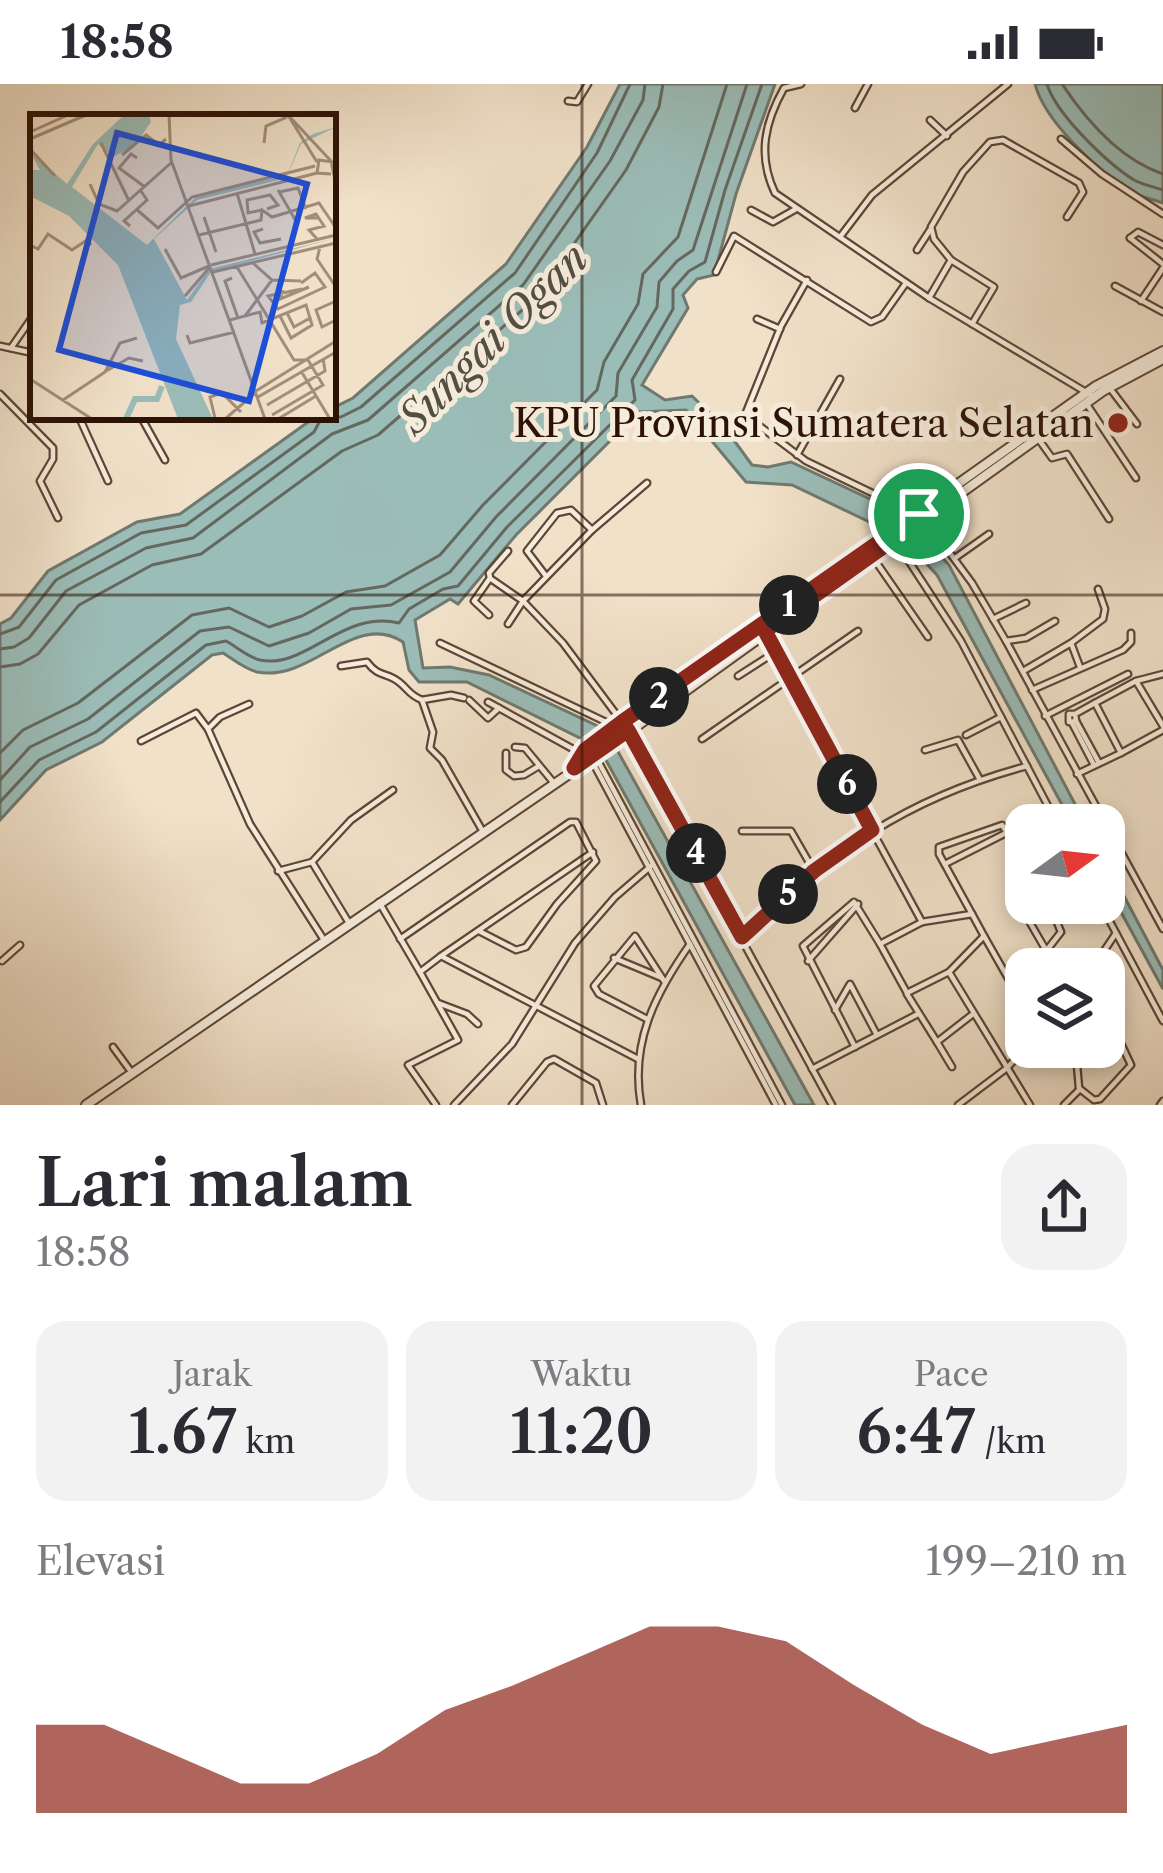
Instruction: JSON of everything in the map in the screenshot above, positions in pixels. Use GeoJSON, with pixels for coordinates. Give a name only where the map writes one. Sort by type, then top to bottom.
{"type":"FeatureCollection","features":[{"type":"Feature","properties":{"kind":"street"},"geometry":{"type":"LineString","coordinates":[[568,101],[577,103],[588,84]]}},
{"type":"Feature","properties":{"kind":"street"},"geometry":{"type":"LineString","coordinates":[[801,84],[784,88],[764,132],[771,185],[796,209],[906,283],[1089,398],[1136,478]]}},
{"type":"Feature","properties":{"kind":"street"},"geometry":{"type":"LineString","coordinates":[[855,108],[868,84]]}},
{"type":"Feature","properties":{"kind":"street"},"geometry":{"type":"LineString","coordinates":[[839,238],[872,195],[1007,84]]}},
{"type":"Feature","properties":{"kind":"street"},"geometry":{"type":"LineString","coordinates":[[930,119],[946,136]]}},
{"type":"Feature","properties":{"kind":"street"},"geometry":{"type":"LineString","coordinates":[[916,250],[971,161],[997,139],[1079,183],[1083,192],[1067,217]]}},
{"type":"Feature","properties":{"kind":"street"},"geometry":{"type":"LineString","coordinates":[[1061,139],[1102,174],[1163,214]]}},
{"type":"Feature","properties":{"kind":"street"},"geometry":{"type":"LineString","coordinates":[[752,210],[772,222],[796,209]]}},
{"type":"Feature","properties":{"kind":"street"},"geometry":{"type":"LineString","coordinates":[[931,229],[951,260],[994,287],[972,324]]}},
{"type":"Feature","properties":{"kind":"street"},"geometry":{"type":"LineString","coordinates":[[1142,301],[1163,266],[1130,238],[1138,232],[1163,245]]}},
{"type":"Feature","properties":{"kind":"street"},"geometry":{"type":"LineString","coordinates":[[716,272],[734,236],[871,322],[882,317],[906,283]]}},
{"type":"Feature","properties":{"kind":"street"},"geometry":{"type":"LineString","coordinates":[[929,298],[951,260]]}},
{"type":"Feature","properties":{"kind":"street"},"geometry":{"type":"LineString","coordinates":[[807,280],[744,412],[797,455],[917,520],[955,558],[1023,671],[1163,929]]}},
{"type":"Feature","properties":{"kind":"street"},"geometry":{"type":"LineString","coordinates":[[1114,286],[1163,312]]}},
{"type":"Feature","properties":{"kind":"street"},"geometry":{"type":"LineString","coordinates":[[757,319],[780,329]]}},
{"type":"Feature","properties":{"kind":"street"},"geometry":{"type":"LineString","coordinates":[[11,348],[30,320]]}},
{"type":"Feature","properties":{"kind":"street"},"geometry":{"type":"LineString","coordinates":[[0,346],[30,352]]}},
{"type":"Feature","properties":{"kind":"street"},"geometry":{"type":"LineString","coordinates":[[917,520],[1125,369],[1163,355]]}},
{"type":"Feature","properties":{"kind":"street"},"geometry":{"type":"LineString","coordinates":[[763,628],[872,556],[1089,398],[1163,355]]}},
{"type":"Feature","properties":{"kind":"street"},"geometry":{"type":"LineString","coordinates":[[797,455],[840,379]]}},
{"type":"Feature","properties":{"kind":"street"},"geometry":{"type":"LineString","coordinates":[[1109,387],[1137,424]]}},
{"type":"Feature","properties":{"kind":"street"},"geometry":{"type":"LineString","coordinates":[[0,394],[53,448],[53,459],[40,481],[58,518]]}},
{"type":"Feature","properties":{"kind":"street"},"geometry":{"type":"LineString","coordinates":[[80,420],[108,481]]}},
{"type":"Feature","properties":{"kind":"street"},"geometry":{"type":"LineString","coordinates":[[143,420],[165,460]]}},
{"type":"Feature","properties":{"kind":"street"},"geometry":{"type":"LineString","coordinates":[[1037,437],[1052,458],[1067,454],[1109,519]]}},
{"type":"Feature","properties":{"kind":"street"},"geometry":{"type":"LineString","coordinates":[[508,624],[546,576],[647,483]]}},
{"type":"Feature","properties":{"kind":"street"},"geometry":{"type":"LineString","coordinates":[[546,576],[527,551],[557,514],[571,510],[592,530]]}},
{"type":"Feature","properties":{"kind":"street"},"geometry":{"type":"LineString","coordinates":[[955,558],[989,534]]}},
{"type":"Feature","properties":{"kind":"street"},"geometry":{"type":"LineString","coordinates":[[86,1105],[574,768],[624,724],[894,538]]}},
{"type":"Feature","properties":{"kind":"street"},"geometry":{"type":"LineString","coordinates":[[894,538],[961,641],[1047,804]]}},
{"type":"Feature","properties":{"kind":"street"},"geometry":{"type":"LineString","coordinates":[[489,615],[474,601],[508,551]]}},
{"type":"Feature","properties":{"kind":"street"},"geometry":{"type":"LineString","coordinates":[[872,556],[928,637]]}},
{"type":"Feature","properties":{"kind":"street"},"geometry":{"type":"LineString","coordinates":[[490,578],[523,601],[562,643],[624,724],[832,1105]]}},
{"type":"Feature","properties":{"kind":"street"},"geometry":{"type":"LineString","coordinates":[[1023,671],[1103,619],[1105,609],[1098,589]]}},
{"type":"Feature","properties":{"kind":"street"},"geometry":{"type":"LineString","coordinates":[[993,619],[1026,603]]}},
{"type":"Feature","properties":{"kind":"street"},"geometry":{"type":"LineString","coordinates":[[1006,641],[1026,638],[1055,621]]}},
{"type":"Feature","properties":{"kind":"street"},"geometry":{"type":"LineString","coordinates":[[763,628],[922,922]]}},
{"type":"Feature","properties":{"kind":"street"},"geometry":{"type":"LineString","coordinates":[[702,739],[858,631]]}},
{"type":"Feature","properties":{"kind":"street"},"geometry":{"type":"LineString","coordinates":[[1032,690],[1124,650],[1131,633]]}},
{"type":"Feature","properties":{"kind":"street"},"geometry":{"type":"LineString","coordinates":[[440,643],[608,723],[624,724]]}},
{"type":"Feature","properties":{"kind":"street"},"geometry":{"type":"LineString","coordinates":[[1071,644],[1080,667]]}},
{"type":"Feature","properties":{"kind":"street"},"geometry":{"type":"LineString","coordinates":[[738,676],[777,651]]}},
{"type":"Feature","properties":{"kind":"street"},"geometry":{"type":"LineString","coordinates":[[341,666],[368,662],[375,673],[397,680],[408,694],[422,700],[451,695],[466,699],[488,718],[500,708]]}},
{"type":"Feature","properties":{"kind":"street"},"geometry":{"type":"LineString","coordinates":[[1045,716],[1128,674]]}},
{"type":"Feature","properties":{"kind":"street"},"geometry":{"type":"LineString","coordinates":[[1052,728],[1136,681],[1163,674]]}},
{"type":"Feature","properties":{"kind":"street"},"geometry":{"type":"LineString","coordinates":[[1136,681],[1162,729],[1163,742]]}},
{"type":"Feature","properties":{"kind":"street"},"geometry":{"type":"LineString","coordinates":[[422,700],[433,732],[430,748],[442,760],[482,830]]}},
{"type":"Feature","properties":{"kind":"street"},"geometry":{"type":"LineString","coordinates":[[488,702],[591,751],[779,1105]]}},
{"type":"Feature","properties":{"kind":"street"},"geometry":{"type":"LineString","coordinates":[[1095,703],[1121,753]]}},
{"type":"Feature","properties":{"kind":"street"},"geometry":{"type":"LineString","coordinates":[[208,730],[220,717],[248,704]]}},
{"type":"Feature","properties":{"kind":"street"},"geometry":{"type":"LineString","coordinates":[[140,741],[196,713],[278,871],[324,940]]}},
{"type":"Feature","properties":{"kind":"street"},"geometry":{"type":"LineString","coordinates":[[966,735],[1001,717]]}},
{"type":"Feature","properties":{"kind":"street"},"geometry":{"type":"LineString","coordinates":[[1073,720],[1096,764]]}},
{"type":"Feature","properties":{"kind":"street"},"geometry":{"type":"LineString","coordinates":[[1076,774],[1162,729]]}},
{"type":"Feature","properties":{"kind":"street"},"geometry":{"type":"LineString","coordinates":[[925,750],[958,740],[979,779]]}},
{"type":"Feature","properties":{"kind":"street"},"geometry":{"type":"LineString","coordinates":[[515,747],[525,748],[553,782]]}},
{"type":"Feature","properties":{"kind":"street"},"geometry":{"type":"LineString","coordinates":[[506,753],[504,764],[514,776],[539,766]]}},
{"type":"Feature","properties":{"kind":"street"},"geometry":{"type":"LineString","coordinates":[[742,937],[814,871],[910,807],[979,779],[1027,766]]}},
{"type":"Feature","properties":{"kind":"street"},"geometry":{"type":"LineString","coordinates":[[278,871],[312,862],[351,820],[393,790]]}},
{"type":"Feature","properties":{"kind":"street"},"geometry":{"type":"LineString","coordinates":[[400,939],[572,821],[578,823],[595,863],[525,949],[516,950],[479,931]]}},
{"type":"Feature","properties":{"kind":"street"},"geometry":{"type":"LineString","coordinates":[[1005,829],[1000,825],[939,847],[1005,973]]}},
{"type":"Feature","properties":{"kind":"street"},"geometry":{"type":"LineString","coordinates":[[742,831],[791,831],[814,871]]}},
{"type":"Feature","properties":{"kind":"street"},"geometry":{"type":"LineString","coordinates":[[945,864],[1005,834]]}},
{"type":"Feature","properties":{"kind":"street"},"geometry":{"type":"LineString","coordinates":[[420,972],[593,852]]}},
{"type":"Feature","properties":{"kind":"street"},"geometry":{"type":"LineString","coordinates":[[312,862],[349,923]]}},
{"type":"Feature","properties":{"kind":"street"},"geometry":{"type":"LineString","coordinates":[[454,1105],[499,1060],[575,943],[651,866]]}},
{"type":"Feature","properties":{"kind":"street"},"geometry":{"type":"LineString","coordinates":[[379,902],[457,1035],[457,1042],[408,1065],[436,1105]]}},
{"type":"Feature","properties":{"kind":"street"},"geometry":{"type":"LineString","coordinates":[[855,1047],[808,961],[805,942],[851,904],[858,904]]}},
{"type":"Feature","properties":{"kind":"street"},"geometry":{"type":"LineString","coordinates":[[858,904],[952,1067]]}},
{"type":"Feature","properties":{"kind":"street"},"geometry":{"type":"LineString","coordinates":[[808,961],[858,904]]}},
{"type":"Feature","properties":{"kind":"street"},"geometry":{"type":"LineString","coordinates":[[1155,916],[1163,912]]}},
{"type":"Feature","properties":{"kind":"street"},"geometry":{"type":"LineString","coordinates":[[880,944],[922,922],[972,914]]}},
{"type":"Feature","properties":{"kind":"street"},"geometry":{"type":"LineString","coordinates":[[1111,924],[1163,1021]]}},
{"type":"Feature","properties":{"kind":"street"},"geometry":{"type":"LineString","coordinates":[[1106,948],[1116,933]]}},
{"type":"Feature","properties":{"kind":"street"},"geometry":{"type":"LineString","coordinates":[[647,1019],[595,990],[614,958],[638,936],[663,980]]}},
{"type":"Feature","properties":{"kind":"street"},"geometry":{"type":"LineString","coordinates":[[907,993],[949,973],[984,936]]}},
{"type":"Feature","properties":{"kind":"street"},"geometry":{"type":"LineString","coordinates":[[641,1105],[638,1059],[647,1019],[663,980],[693,942]]}},
{"type":"Feature","properties":{"kind":"street"},"geometry":{"type":"LineString","coordinates":[[1,962],[20,945]]}},
{"type":"Feature","properties":{"kind":"street"},"geometry":{"type":"LineString","coordinates":[[441,956],[638,1059]]}},
{"type":"Feature","properties":{"kind":"street"},"geometry":{"type":"LineString","coordinates":[[614,958],[663,980]]}},
{"type":"Feature","properties":{"kind":"street"},"geometry":{"type":"LineString","coordinates":[[949,973],[1005,1065]]}},
{"type":"Feature","properties":{"kind":"street"},"geometry":{"type":"LineString","coordinates":[[835,1010],[851,984],[877,1035]]}},
{"type":"Feature","properties":{"kind":"street"},"geometry":{"type":"LineString","coordinates":[[438,1003],[467,1014],[478,1024]]}},
{"type":"Feature","properties":{"kind":"street"},"geometry":{"type":"LineString","coordinates":[[812,1069],[918,1014]]}},
{"type":"Feature","properties":{"kind":"street"},"geometry":{"type":"LineString","coordinates":[[937,1042],[973,1014]]}},
{"type":"Feature","properties":{"kind":"street"},"geometry":{"type":"LineString","coordinates":[[113,1048],[132,1073]]}},
{"type":"Feature","properties":{"kind":"street"},"geometry":{"type":"LineString","coordinates":[[1077,1068],[1080,1089],[1093,1102],[1105,1096],[1131,1065],[1125,1052]]}},
{"type":"Feature","properties":{"kind":"street"},"geometry":{"type":"LineString","coordinates":[[512,1105],[554,1059],[596,1083],[603,1105]]}},
{"type":"Feature","properties":{"kind":"street"},"geometry":{"type":"LineString","coordinates":[[958,1105],[1007,1068],[1030,1105]]}},
{"type":"Feature","properties":{"kind":"street"},"geometry":{"type":"LineString","coordinates":[[1064,1105],[1080,1089]]}},
{"type":"Feature","properties":{"kind":"water","name":"Sungai Ogan"},"geometry":{"type":"Polygon","coordinates":[[[620,84],[775,84],[736,194],[714,275],[697,279],[683,295],[688,308],[642,385],[665,400],[692,396],[725,428],[752,465],[791,462],[902,514],[949,565],[1075,804],[1062,804],[937,575],[906,542],[792,485],[746,482],[686,410],[639,412],[516,535],[458,604],[450,599],[415,620],[423,668],[450,667],[489,675],[606,730],[814,1105],[795,1105],[596,742],[467,682],[419,682],[409,670],[403,642],[385,635],[350,640],[277,673],[253,671],[223,653],[212,655],[102,742],[46,770],[0,820],[0,624],[11,618],[48,571],[137,522],[180,514],[311,420],[336,420],[336,406],[353,398],[506,264],[587,147],[620,84]]]}},
{"type":"Feature","properties":{"kind":"water"},"geometry":{"type":"Polygon","coordinates":[[[1035,84],[1163,84],[1163,203],[1127,190],[1087,157],[1049,113],[1035,84]]]}},
{"type":"Feature","properties":{"kind":"water"},"geometry":{"type":"Polygon","coordinates":[[[1125,898],[1163,970],[1163,989],[1125,919],[1125,898]]]}},
{"type":"Feature","properties":{"kind":"place","name":"KPU Provinsi Sumatera Selatan"},"geometry":{"type":"Point","coordinates":[1118,423]}},
{"type":"Feature","properties":{"kind":"route"},"geometry":{"type":"LineString","coordinates":[[919,514],[924,518],[765,631],[872,830],[814,871],[742,937],[628,730],[574,768],[585,750],[622,722],[919,514]]}}]}
